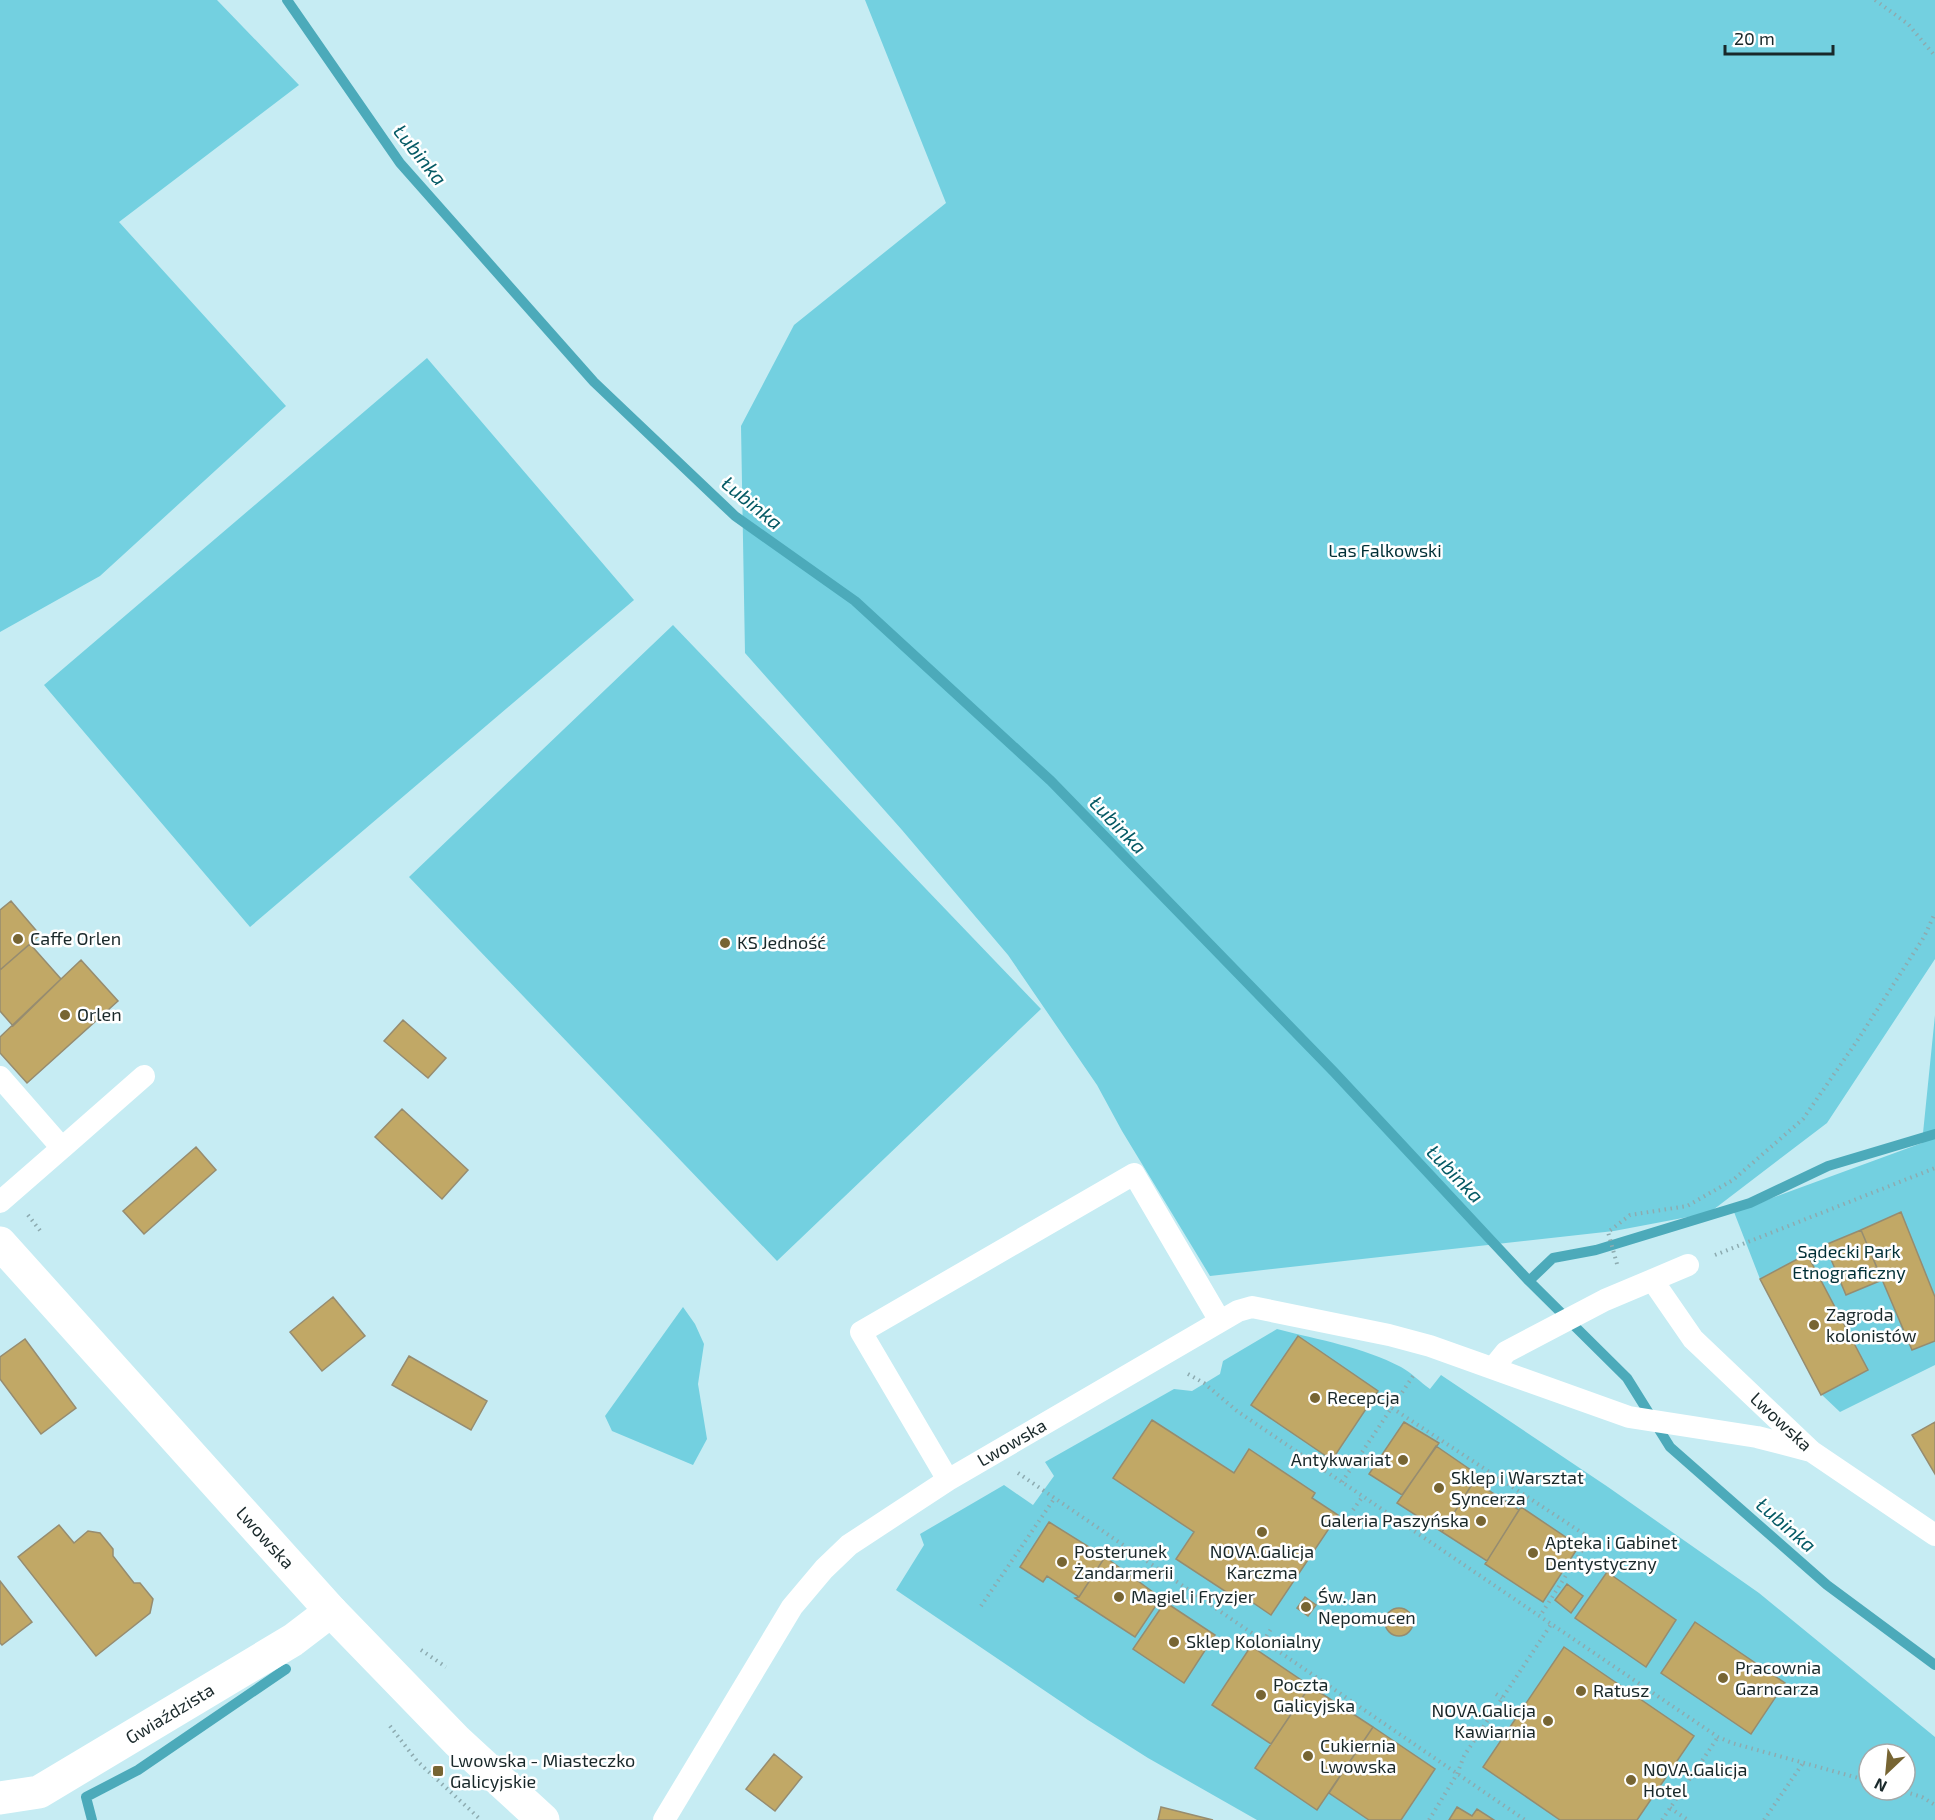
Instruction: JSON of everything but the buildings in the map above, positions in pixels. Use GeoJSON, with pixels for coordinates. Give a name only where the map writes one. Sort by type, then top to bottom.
{"type":"FeatureCollection","features":[{"type":"Feature","properties":{"kind":"main road","name":"Lwowska"},"geometry":{"type":"LineString","coordinates":[[0,1243],[331,1611],[457,1741],[543,1820]]}},
{"type":"Feature","properties":{"kind":"main road","name":"Gwiaździsta"},"geometry":{"type":"LineString","coordinates":[[0,1798],[39,1792],[293,1640],[331,1611]]}},
{"type":"Feature","properties":{"kind":"lane"},"geometry":{"type":"LineString","coordinates":[[0,1202],[144,1076]]}},
{"type":"Feature","properties":{"kind":"lane"},"geometry":{"type":"LineString","coordinates":[[0,1077],[62,1148]]}},
{"type":"Feature","properties":{"kind":"lane"},"geometry":{"type":"LineString","coordinates":[[948,1480],[861,1332],[1134,1174],[1220,1321]]}},
{"type":"Feature","properties":{"kind":"lane"},"geometry":{"type":"LineString","coordinates":[[1500,1360],[1605,1300],[1688,1265]]}},
{"type":"Feature","properties":{"kind":"lane","name":"Lwowska"},"geometry":{"type":"LineString","coordinates":[[1653,1281],[1693,1339],[1811,1451],[1935,1535]]}},
{"type":"Feature","properties":{"kind":"lane","name":"Lwowska"},"geometry":{"type":"LineString","coordinates":[[663,1820],[792,1607],[824,1569],[849,1545],[948,1480],[1238,1311],[1252,1308],[1500,1360],[1629,1417],[1757,1437],[1811,1451]]}},
{"type":"Feature","properties":{"kind":"path"},"geometry":{"type":"LineString","coordinates":[[1875,0],[1908,24],[1935,56]]}},
{"type":"Feature","properties":{"kind":"path"},"geometry":{"type":"LineString","coordinates":[[1612,1249],[1608,1232],[1630,1215],[1687,1206],[1733,1179],[1803,1119],[1912,956],[1935,913]]}},
{"type":"Feature","properties":{"kind":"path"},"geometry":{"type":"LineString","coordinates":[[1688,1265],[1935,1168]]}},
{"type":"Feature","properties":{"kind":"path"},"geometry":{"type":"LineString","coordinates":[[1342,1482],[1430,1346]]}},
{"type":"Feature","properties":{"kind":"path"},"geometry":{"type":"LineString","coordinates":[[1179,1369],[1204,1383],[1237,1411],[1718,1737],[1857,1779]]}},
{"type":"Feature","properties":{"kind":"path"},"geometry":{"type":"LineString","coordinates":[[1392,1408],[1590,1538],[1540,1616]]}},
{"type":"Feature","properties":{"kind":"path"},"geometry":{"type":"LineString","coordinates":[[1010,1468],[1525,1820]]}},
{"type":"Feature","properties":{"kind":"path"},"geometry":{"type":"LineString","coordinates":[[1353,1510],[1363,1496]]}},
{"type":"Feature","properties":{"kind":"path"},"geometry":{"type":"LineString","coordinates":[[981,1606],[1054,1499]]}},
{"type":"Feature","properties":{"kind":"path"},"geometry":{"type":"LineString","coordinates":[[1429,1820],[1457,1774],[1464,1756],[1552,1623]]}},
{"type":"Feature","properties":{"kind":"path"},"geometry":{"type":"LineString","coordinates":[[1263,1641],[1271,1629]]}},
{"type":"Feature","properties":{"kind":"path"},"geometry":{"type":"LineString","coordinates":[[1496,1694],[1502,1698]]}},
{"type":"Feature","properties":{"kind":"path"},"geometry":{"type":"LineString","coordinates":[[385,1720],[417,1761],[482,1820]]}},
{"type":"Feature","properties":{"kind":"path"},"geometry":{"type":"LineString","coordinates":[[1662,1820],[1718,1737]]}},
{"type":"Feature","properties":{"kind":"path"},"geometry":{"type":"LineString","coordinates":[[1764,1820],[1803,1763]]}},
{"type":"Feature","properties":{"kind":"path"},"geometry":{"type":"LineString","coordinates":[[1917,1795],[1935,1805]]}},
{"type":"Feature","properties":{"kind":"path"},"geometry":{"type":"LineString","coordinates":[[1670,1808],[1688,1820]]}},
{"type":"Feature","properties":{"kind":"green space"},"geometry":{"type":"Polygon","coordinates":[[[0,0],[217,0],[299,85],[119,222],[286,406],[100,576],[0,632],[0,0]]]}},
{"type":"Feature","properties":{"kind":"green space","name":"Las Falkowski"},"geometry":{"type":"Polygon","coordinates":[[[865,0],[1935,0],[1935,959],[1827,1123],[1709,1213],[1614,1231],[1210,1276],[1122,1131],[1097,1085],[1008,955],[902,830],[745,653],[741,426],[794,325],[946,203],[865,0]]]}},
{"type":"Feature","properties":{"kind":"green space"},"geometry":{"type":"Polygon","coordinates":[[[427,358],[634,600],[250,927],[44,685],[427,358]]]}},
{"type":"Feature","properties":{"kind":"green space","name":"KS Jedność"},"geometry":{"type":"Polygon","coordinates":[[[673,625],[1041,1009],[777,1261],[409,877],[673,625]]]}},
{"type":"Feature","properties":{"kind":"green space","name":"Sądecki Park Etnograficzny"},"geometry":{"type":"Polygon","coordinates":[[[1935,1015],[1935,1365],[1840,1412],[1821,1394],[1760,1279],[1734,1212],[1922,1143],[1935,1015]]]}},
{"type":"Feature","properties":{"kind":"green space"},"geometry":{"type":"Polygon","coordinates":[[[683,1307],[695,1324],[704,1344],[698,1384],[707,1439],[693,1465],[612,1431],[605,1416],[683,1307]]]}},
{"type":"Feature","properties":{"kind":"green space"},"geometry":{"type":"Polygon","coordinates":[[[1277,1329],[1372,1354],[1401,1367],[1430,1389],[1441,1375],[1608,1487],[1759,1593],[1935,1737],[1935,1820],[1257,1820],[1148,1758],[1088,1720],[896,1590],[924,1545],[920,1534],[1004,1485],[1033,1505],[1054,1476],[1045,1462],[1174,1389],[1192,1391],[1220,1374],[1223,1361],[1277,1329]]]}},
{"type":"Feature","properties":{"kind":"waterway","name":"Łubinka"},"geometry":{"type":"LineString","coordinates":[[287,0],[400,163],[594,382],[735,516],[855,601],[1051,781],[1334,1072],[1529,1281],[1627,1378],[1670,1447],[1827,1585],[1935,1665]]}},
{"type":"Feature","properties":{"kind":"waterway"},"geometry":{"type":"LineString","coordinates":[[1529,1281],[1553,1258],[1596,1250],[1750,1203],[1828,1166],[1935,1134]]}},
{"type":"Feature","properties":{"kind":"waterway"},"geometry":{"type":"LineString","coordinates":[[92,1820],[86,1797],[138,1770],[286,1669]]}},
{"type":"Feature","properties":{"kind":"place","name":"Caffe Orlen"},"geometry":{"type":"Point","coordinates":[18,939]}},
{"type":"Feature","properties":{"kind":"place","name":"KS Jedność"},"geometry":{"type":"Point","coordinates":[725,943]}},
{"type":"Feature","properties":{"kind":"place","name":"Orlen"},"geometry":{"type":"Point","coordinates":[65,1015]}},
{"type":"Feature","properties":{"kind":"place","name":"Zagroda kolonistów"},"geometry":{"type":"Point","coordinates":[1814,1325]}},
{"type":"Feature","properties":{"kind":"place","name":"Recepcja"},"geometry":{"type":"Point","coordinates":[1315,1398]}},
{"type":"Feature","properties":{"kind":"place","name":"Antykwariat"},"geometry":{"type":"Point","coordinates":[1403,1460]}},
{"type":"Feature","properties":{"kind":"place","name":"Sklep i Warsztat Syncerza"},"geometry":{"type":"Point","coordinates":[1439,1488]}},
{"type":"Feature","properties":{"kind":"place","name":"Galeria Paszyńska"},"geometry":{"type":"Point","coordinates":[1481,1521]}},
{"type":"Feature","properties":{"kind":"place","name":"NOVA.Galicja Karczma"},"geometry":{"type":"Point","coordinates":[1262,1532]}},
{"type":"Feature","properties":{"kind":"place","name":"Apteka i Gabinet Dentystyczny"},"geometry":{"type":"Point","coordinates":[1533,1553]}},
{"type":"Feature","properties":{"kind":"place","name":"Posterunek Żandarmerii"},"geometry":{"type":"Point","coordinates":[1062,1562]}},
{"type":"Feature","properties":{"kind":"place","name":"Magiel i Fryzjer"},"geometry":{"type":"Point","coordinates":[1119,1597]}},
{"type":"Feature","properties":{"kind":"place","name":"Św. Jan Nepomucen"},"geometry":{"type":"Point","coordinates":[1306,1607]}},
{"type":"Feature","properties":{"kind":"place","name":"Sklep Kolonialny"},"geometry":{"type":"Point","coordinates":[1174,1642]}},
{"type":"Feature","properties":{"kind":"place","name":"Pracownia Garncarza"},"geometry":{"type":"Point","coordinates":[1723,1678]}},
{"type":"Feature","properties":{"kind":"place","name":"Ratusz"},"geometry":{"type":"Point","coordinates":[1581,1691]}},
{"type":"Feature","properties":{"kind":"place","name":"Poczta Galicyjska"},"geometry":{"type":"Point","coordinates":[1261,1695]}},
{"type":"Feature","properties":{"kind":"place","name":"NOVA.Galicja Kawiarnia"},"geometry":{"type":"Point","coordinates":[1548,1721]}},
{"type":"Feature","properties":{"kind":"place","name":"Cukiernia Lwowska"},"geometry":{"type":"Point","coordinates":[1308,1756]}},
{"type":"Feature","properties":{"kind":"place","name":"Lwowska - Miasteczko Galicyjskie"},"geometry":{"type":"Point","coordinates":[438,1771]}},
{"type":"Feature","properties":{"kind":"place","name":"NOVA.Galicja Hotel"},"geometry":{"type":"Point","coordinates":[1631,1780]}}]}
